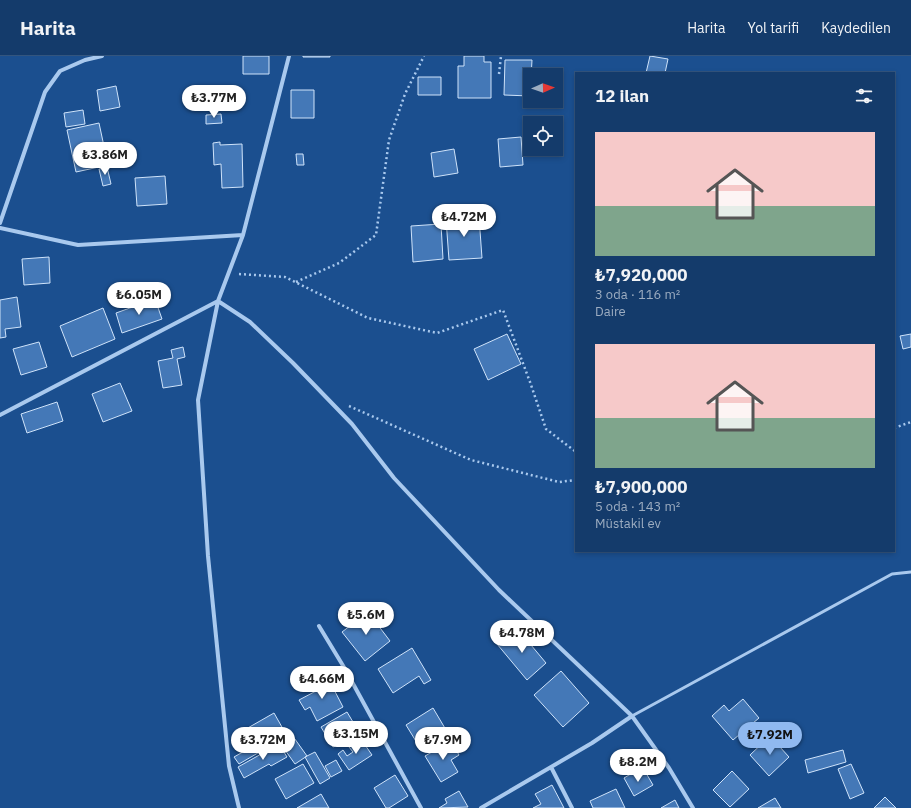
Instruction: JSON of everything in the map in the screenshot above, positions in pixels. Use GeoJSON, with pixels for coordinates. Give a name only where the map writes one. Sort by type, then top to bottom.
{"type":"FeatureCollection","features":[{"type":"Feature","properties":{"kind":"street"},"geometry":{"type":"LineString","coordinates":[[0,223],[46,92],[60,71],[85,60],[102,56]]}},
{"type":"Feature","properties":{"kind":"street"},"geometry":{"type":"LineString","coordinates":[[239,808],[229,766],[208,556],[198,400],[218,301],[243,235],[289,56]]}},
{"type":"Feature","properties":{"kind":"street"},"geometry":{"type":"LineString","coordinates":[[0,228],[78,244],[243,235]]}},
{"type":"Feature","properties":{"kind":"street"},"geometry":{"type":"LineString","coordinates":[[0,415],[218,301]]}},
{"type":"Feature","properties":{"kind":"street"},"geometry":{"type":"LineString","coordinates":[[218,301],[250,322],[293,363],[352,424],[394,478],[499,590],[632,716],[669,768],[693,808]]}},
{"type":"Feature","properties":{"kind":"street"},"geometry":{"type":"LineString","coordinates":[[319,626],[345,669],[421,808]]}},
{"type":"Feature","properties":{"kind":"street"},"geometry":{"type":"LineString","coordinates":[[481,808],[592,743],[632,716]]}},
{"type":"Feature","properties":{"kind":"street"},"geometry":{"type":"LineString","coordinates":[[551,766],[572,808]]}},
{"type":"Feature","properties":{"kind":"lane"},"geometry":{"type":"LineString","coordinates":[[632,716],[892,574],[911,572]]}},
{"type":"Feature","properties":{"kind":"path"},"geometry":{"type":"LineString","coordinates":[[295,282],[339,263],[376,234],[389,140],[405,94],[424,56]]}},
{"type":"Feature","properties":{"kind":"path"},"geometry":{"type":"LineString","coordinates":[[499,74],[501,56]]}},
{"type":"Feature","properties":{"kind":"path"},"geometry":{"type":"LineString","coordinates":[[228,273],[285,277],[368,318],[438,333],[502,310],[530,382],[546,429],[575,451]]}},
{"type":"Feature","properties":{"kind":"path"},"geometry":{"type":"LineString","coordinates":[[345,404],[471,460],[559,482],[575,480]]}},
{"type":"Feature","properties":{"kind":"path"},"geometry":{"type":"LineString","coordinates":[[895,428],[911,422]]}},
{"type":"Feature","properties":{"kind":"building"},"geometry":{"type":"Polygon","coordinates":[[[243,56],[269,56],[269,74],[243,74],[243,56]]]}},
{"type":"Feature","properties":{"kind":"building"},"geometry":{"type":"Polygon","coordinates":[[[330,56],[330,57],[303,57],[330,56]]]}},
{"type":"Feature","properties":{"kind":"building"},"geometry":{"type":"Polygon","coordinates":[[[464,56],[484,56],[484,62],[491,62],[491,98],[458,98],[458,66],[464,66],[464,56]]]}},
{"type":"Feature","properties":{"kind":"building"},"geometry":{"type":"Polygon","coordinates":[[[650,56],[668,59],[665,72],[646,72],[650,56]]]}},
{"type":"Feature","properties":{"kind":"building"},"geometry":{"type":"Polygon","coordinates":[[[505,60],[532,60],[532,68],[523,68],[523,96],[504,95],[505,60]]]}},
{"type":"Feature","properties":{"kind":"building"},"geometry":{"type":"Polygon","coordinates":[[[418,77],[441,77],[441,95],[418,95],[418,77]]]}},
{"type":"Feature","properties":{"kind":"building"},"geometry":{"type":"Polygon","coordinates":[[[116,86],[120,107],[100,111],[97,90],[116,86]]]}},
{"type":"Feature","properties":{"kind":"building"},"geometry":{"type":"Polygon","coordinates":[[[291,90],[314,90],[314,118],[291,118],[291,90]]]}},
{"type":"Feature","properties":{"kind":"building"},"geometry":{"type":"Polygon","coordinates":[[[83,110],[85,124],[66,127],[64,113],[83,110]]]}},
{"type":"Feature","properties":{"kind":"building"},"geometry":{"type":"Polygon","coordinates":[[[221,114],[222,123],[206,124],[206,115],[221,114]]]}},
{"type":"Feature","properties":{"kind":"building"},"geometry":{"type":"Polygon","coordinates":[[[99,123],[108,165],[76,172],[67,130],[99,123]]]}},
{"type":"Feature","properties":{"kind":"building"},"geometry":{"type":"Polygon","coordinates":[[[521,137],[523,165],[500,167],[498,139],[521,137]]]}},
{"type":"Feature","properties":{"kind":"building"},"geometry":{"type":"Polygon","coordinates":[[[220,142],[220,145],[242,144],[243,187],[222,188],[221,164],[214,165],[213,143],[220,142]]]}},
{"type":"Feature","properties":{"kind":"building"},"geometry":{"type":"Polygon","coordinates":[[[454,149],[458,173],[434,177],[431,153],[454,149]]]}},
{"type":"Feature","properties":{"kind":"building"},"geometry":{"type":"Polygon","coordinates":[[[296,154],[303,154],[304,165],[297,165],[296,154]]]}},
{"type":"Feature","properties":{"kind":"building"},"geometry":{"type":"Polygon","coordinates":[[[107,167],[111,184],[103,186],[99,169],[107,167]]]}},
{"type":"Feature","properties":{"kind":"building"},"geometry":{"type":"Polygon","coordinates":[[[165,176],[167,204],[137,206],[135,178],[165,176]]]}},
{"type":"Feature","properties":{"kind":"building"},"geometry":{"type":"Polygon","coordinates":[[[479,217],[482,258],[449,260],[446,219],[479,217]]]}},
{"type":"Feature","properties":{"kind":"building"},"geometry":{"type":"Polygon","coordinates":[[[441,224],[443,259],[413,262],[411,226],[441,224]]]}},
{"type":"Feature","properties":{"kind":"building"},"geometry":{"type":"Polygon","coordinates":[[[49,257],[50,283],[24,285],[22,259],[49,257]]]}},
{"type":"Feature","properties":{"kind":"building"},"geometry":{"type":"Polygon","coordinates":[[[17,297],[21,327],[5,329],[6,337],[0,338],[0,300],[17,297]]]}},
{"type":"Feature","properties":{"kind":"building"},"geometry":{"type":"Polygon","coordinates":[[[155,299],[162,319],[122,333],[116,313],[155,299]]]}},
{"type":"Feature","properties":{"kind":"building"},"geometry":{"type":"Polygon","coordinates":[[[103,308],[115,339],[72,357],[60,326],[103,308]]]}},
{"type":"Feature","properties":{"kind":"building"},"geometry":{"type":"Polygon","coordinates":[[[507,334],[521,364],[488,380],[474,349],[507,334]]]}},
{"type":"Feature","properties":{"kind":"building"},"geometry":{"type":"Polygon","coordinates":[[[911,334],[911,347],[903,349],[900,336],[911,334]]]}},
{"type":"Feature","properties":{"kind":"building"},"geometry":{"type":"Polygon","coordinates":[[[39,342],[47,367],[21,375],[13,349],[39,342]]]}},
{"type":"Feature","properties":{"kind":"building"},"geometry":{"type":"Polygon","coordinates":[[[183,347],[185,357],[177,359],[182,385],[163,388],[158,361],[173,358],[171,350],[183,347]]]}},
{"type":"Feature","properties":{"kind":"building"},"geometry":{"type":"Polygon","coordinates":[[[120,383],[132,411],[103,422],[92,394],[120,383]]]}},
{"type":"Feature","properties":{"kind":"building"},"geometry":{"type":"Polygon","coordinates":[[[57,402],[63,421],[27,433],[21,414],[57,402]]]}},
{"type":"Feature","properties":{"kind":"building"},"geometry":{"type":"Polygon","coordinates":[[[368,612],[390,641],[365,661],[342,632],[368,612]]]}},
{"type":"Feature","properties":{"kind":"building"},"geometry":{"type":"Polygon","coordinates":[[[516,627],[546,663],[527,680],[497,644],[516,627]]]}},
{"type":"Feature","properties":{"kind":"building"},"geometry":{"type":"Polygon","coordinates":[[[412,648],[431,680],[424,684],[419,676],[393,693],[378,669],[412,648]]]}},
{"type":"Feature","properties":{"kind":"building"},"geometry":{"type":"Polygon","coordinates":[[[561,671],[589,703],[563,727],[534,695],[561,671]]]}},
{"type":"Feature","properties":{"kind":"building"},"geometry":{"type":"Polygon","coordinates":[[[327,676],[343,707],[317,721],[310,707],[305,710],[299,700],[316,691],[312,683],[327,676]]]}},
{"type":"Feature","properties":{"kind":"building"},"geometry":{"type":"Polygon","coordinates":[[[743,699],[759,718],[733,740],[712,716],[724,705],[729,711],[743,699]]]}},
{"type":"Feature","properties":{"kind":"building"},"geometry":{"type":"Polygon","coordinates":[[[433,708],[449,735],[422,751],[406,725],[433,708]]]}},
{"type":"Feature","properties":{"kind":"building"},"geometry":{"type":"Polygon","coordinates":[[[347,712],[359,732],[333,747],[321,727],[347,712]]]}},
{"type":"Feature","properties":{"kind":"building"},"geometry":{"type":"Polygon","coordinates":[[[274,713],[287,736],[239,764],[234,757],[255,745],[246,729],[274,713]]]}},
{"type":"Feature","properties":{"kind":"building"},"geometry":{"type":"Polygon","coordinates":[[[292,735],[307,756],[295,764],[280,743],[292,735]]]}},
{"type":"Feature","properties":{"kind":"building"},"geometry":{"type":"Polygon","coordinates":[[[770,736],[789,757],[769,776],[750,755],[770,736]]]}},
{"type":"Feature","properties":{"kind":"building"},"geometry":{"type":"Polygon","coordinates":[[[361,739],[372,755],[349,770],[338,754],[343,750],[347,756],[353,752],[349,747],[361,739]]]}},
{"type":"Feature","properties":{"kind":"building"},"geometry":{"type":"Polygon","coordinates":[[[451,741],[459,755],[451,760],[458,772],[441,782],[425,756],[451,741]]]}},
{"type":"Feature","properties":{"kind":"building"},"geometry":{"type":"Polygon","coordinates":[[[279,744],[287,757],[271,766],[269,764],[244,778],[238,767],[279,744]]]}},
{"type":"Feature","properties":{"kind":"building"},"geometry":{"type":"Polygon","coordinates":[[[843,750],[846,762],[808,773],[805,760],[843,750]]]}},
{"type":"Feature","properties":{"kind":"building"},"geometry":{"type":"Polygon","coordinates":[[[315,752],[330,778],[320,784],[305,757],[315,752]]]}},
{"type":"Feature","properties":{"kind":"building"},"geometry":{"type":"Polygon","coordinates":[[[336,760],[342,771],[331,777],[325,766],[336,760]]]}},
{"type":"Feature","properties":{"kind":"building"},"geometry":{"type":"Polygon","coordinates":[[[303,764],[314,783],[286,799],[275,779],[303,764]]]}},
{"type":"Feature","properties":{"kind":"building"},"geometry":{"type":"Polygon","coordinates":[[[851,764],[864,793],[850,799],[838,769],[851,764]]]}},
{"type":"Feature","properties":{"kind":"building"},"geometry":{"type":"Polygon","coordinates":[[[732,771],[749,789],[730,807],[713,790],[732,771]]]}},
{"type":"Feature","properties":{"kind":"building"},"geometry":{"type":"Polygon","coordinates":[[[634,772],[637,778],[646,773],[653,785],[634,796],[624,778],[634,772]]]}},
{"type":"Feature","properties":{"kind":"building"},"geometry":{"type":"Polygon","coordinates":[[[395,775],[408,796],[389,808],[386,808],[374,788],[395,775]]]}},
{"type":"Feature","properties":{"kind":"building"},"geometry":{"type":"Polygon","coordinates":[[[552,785],[564,808],[533,808],[541,804],[535,794],[552,785]]]}},
{"type":"Feature","properties":{"kind":"building"},"geometry":{"type":"Polygon","coordinates":[[[616,789],[625,808],[593,808],[590,801],[616,789]]]}},
{"type":"Feature","properties":{"kind":"building"},"geometry":{"type":"Polygon","coordinates":[[[459,791],[468,807],[439,808],[447,803],[445,799],[459,791]]]}},
{"type":"Feature","properties":{"kind":"building"},"geometry":{"type":"Polygon","coordinates":[[[321,794],[329,808],[297,808],[321,794]]]}},
{"type":"Feature","properties":{"kind":"building"},"geometry":{"type":"Polygon","coordinates":[[[885,797],[896,808],[874,808],[885,797]]]}},
{"type":"Feature","properties":{"kind":"building"},"geometry":{"type":"Polygon","coordinates":[[[775,798],[781,808],[758,808],[775,798]]]}},
{"type":"Feature","properties":{"kind":"building"},"geometry":{"type":"Polygon","coordinates":[[[675,800],[679,808],[661,808],[675,800]]]}}]}
